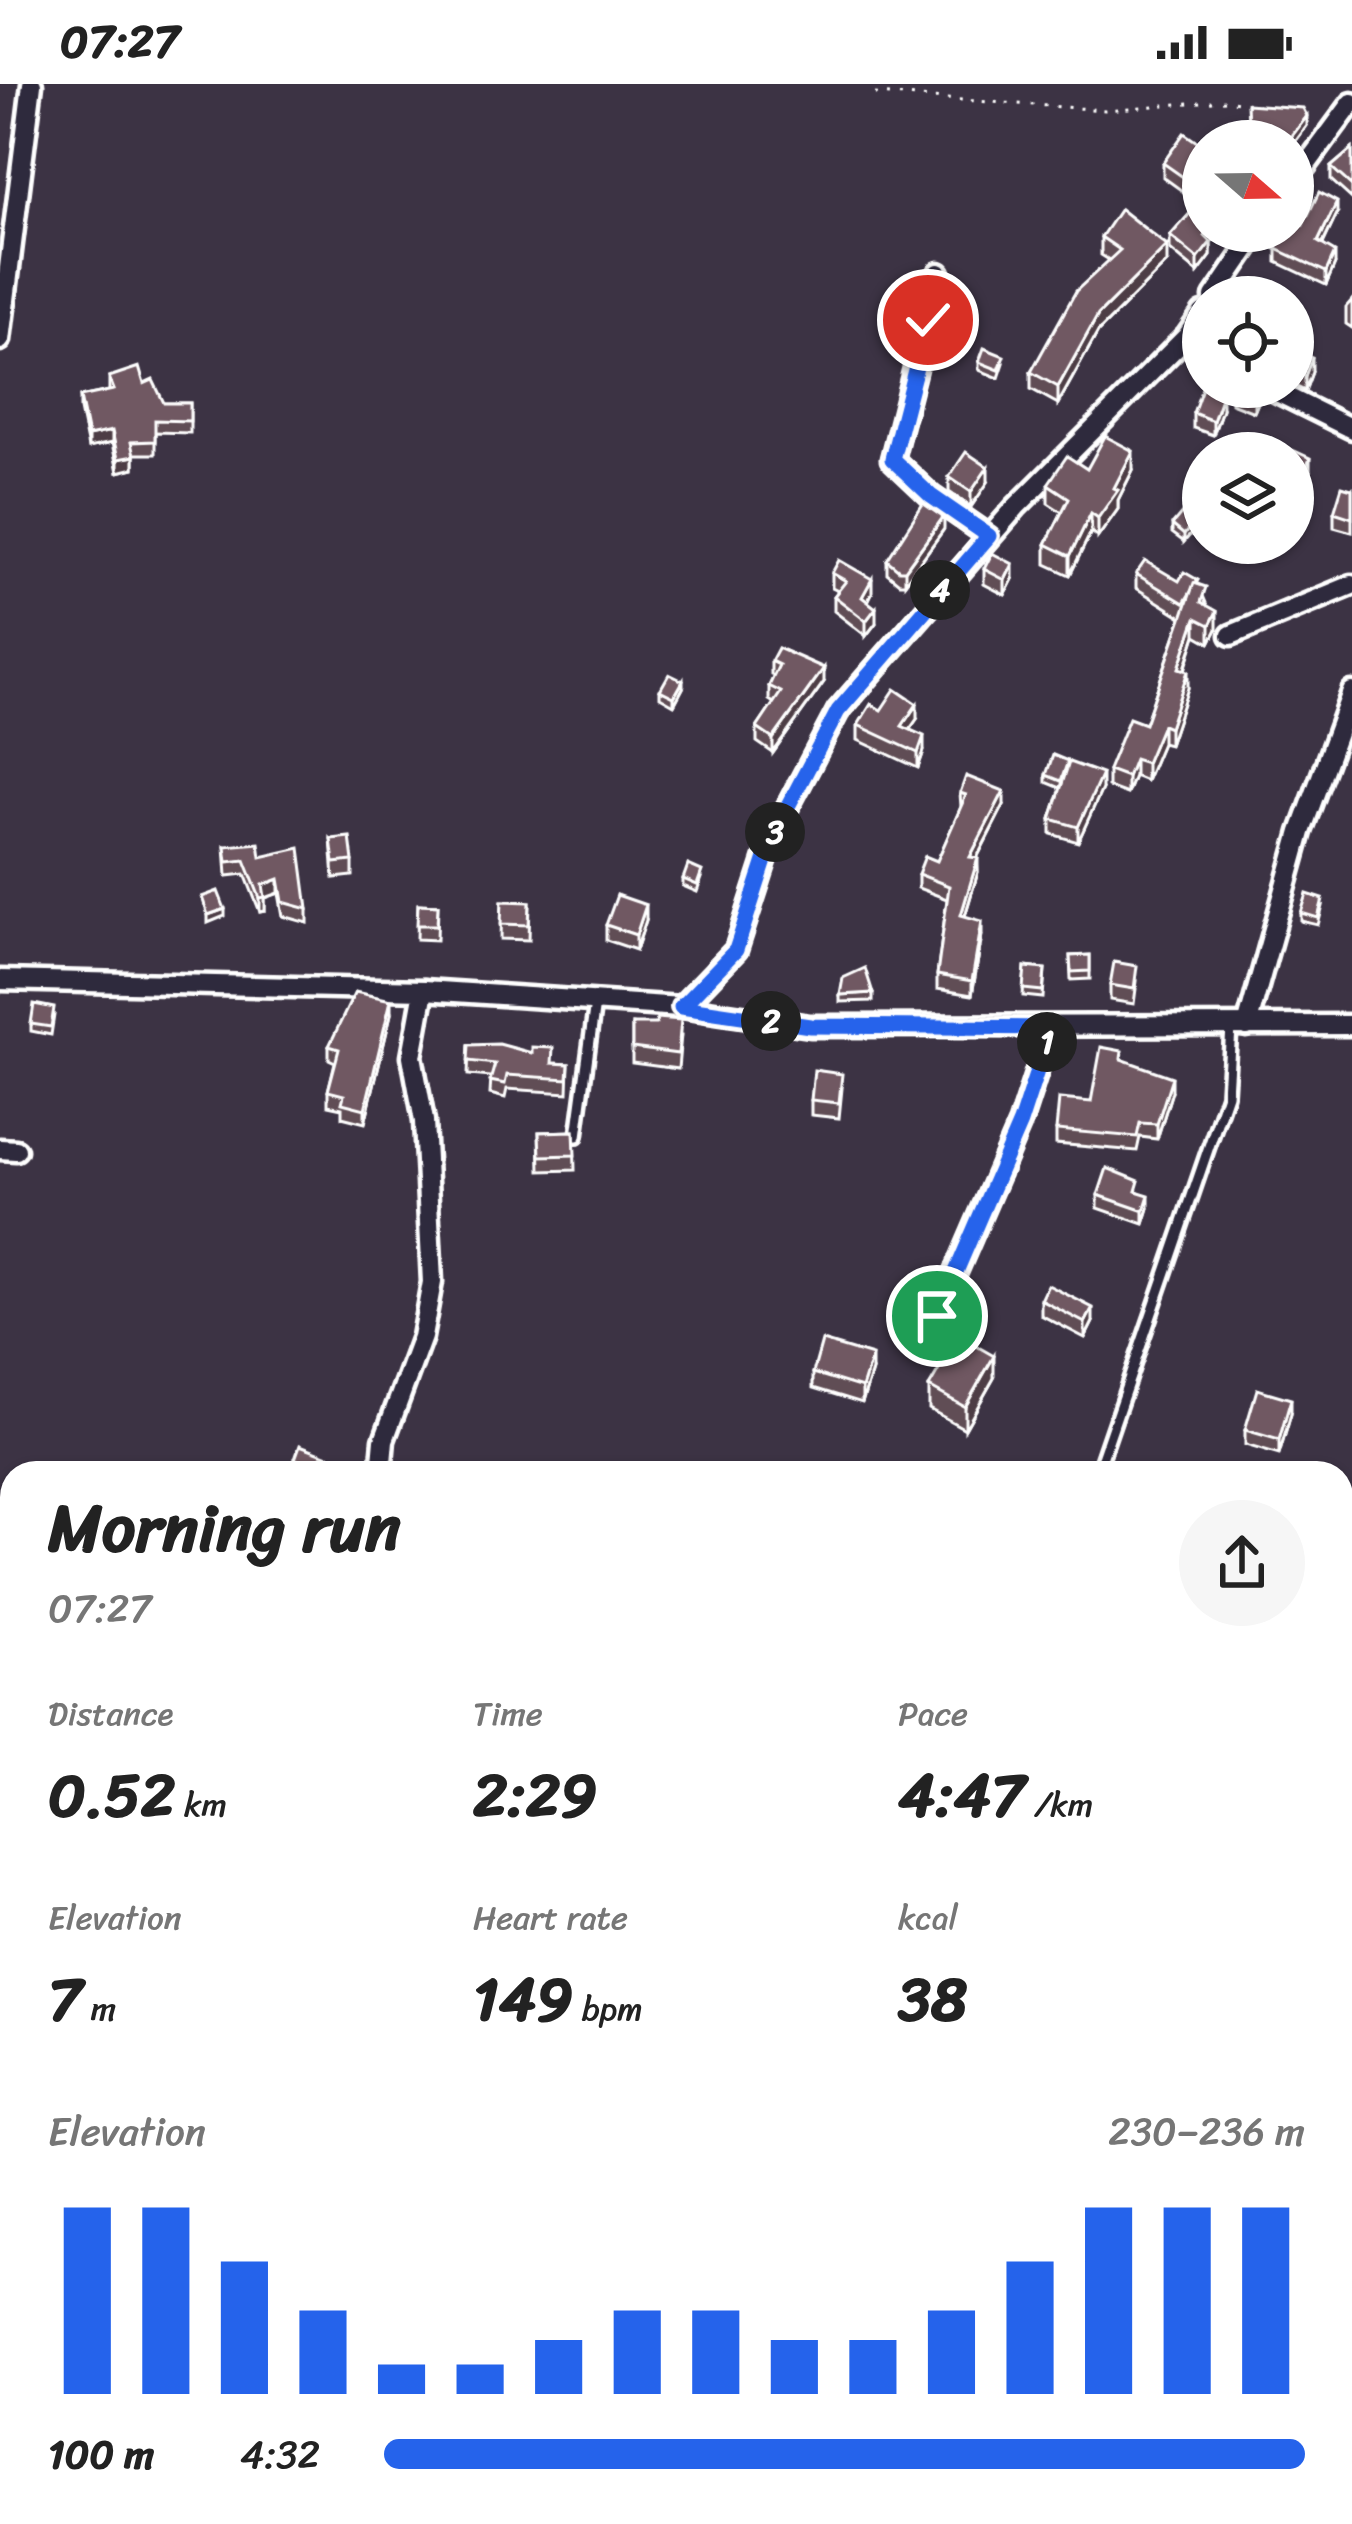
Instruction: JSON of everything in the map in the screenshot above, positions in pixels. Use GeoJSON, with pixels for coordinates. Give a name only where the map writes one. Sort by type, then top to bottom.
{"type":"FeatureCollection","features":[{"type":"Feature","properties":{"kind":"street"},"geometry":{"type":"LineString","coordinates":[[0,340],[32,84]]}},
{"type":"Feature","properties":{"kind":"street"},"geometry":{"type":"LineString","coordinates":[[1314,155],[1352,103]]}},
{"type":"Feature","properties":{"kind":"street"},"geometry":{"type":"LineString","coordinates":[[939,273],[892,459],[931,496],[989,536]]}},
{"type":"Feature","properties":{"kind":"street"},"geometry":{"type":"LineString","coordinates":[[681,1007],[736,950],[774,833],[838,711],[989,536],[1182,352]]}},
{"type":"Feature","properties":{"kind":"street"},"geometry":{"type":"LineString","coordinates":[[1310,408],[1352,429]]}},
{"type":"Feature","properties":{"kind":"street"},"geometry":{"type":"LineString","coordinates":[[1231,634],[1352,585]]}},
{"type":"Feature","properties":{"kind":"street"},"geometry":{"type":"LineString","coordinates":[[1239,1027],[1352,692]]}},
{"type":"Feature","properties":{"kind":"street"},"geometry":{"type":"LineString","coordinates":[[0,980],[424,990],[681,1007],[810,1026],[1352,1025]]}},
{"type":"Feature","properties":{"kind":"street"},"geometry":{"type":"LineString","coordinates":[[382,1461],[384,1440],[422,1336],[432,1282],[424,1121],[412,1056],[424,990]]}},
{"type":"Feature","properties":{"kind":"street"},"geometry":{"type":"LineString","coordinates":[[937,1316],[1020,1123],[1051,1028]]}},
{"type":"Feature","properties":{"kind":"lane"},"geometry":{"type":"LineString","coordinates":[[577,1136],[596,1004]]}},
{"type":"Feature","properties":{"kind":"lane"},"geometry":{"type":"LineString","coordinates":[[1101,1461],[1227,1094],[1239,1027]]}},
{"type":"Feature","properties":{"kind":"path"},"geometry":{"type":"LineString","coordinates":[[875,94],[1105,110],[1226,100],[1268,106]]}},
{"type":"Feature","properties":{"kind":"building"},"geometry":{"type":"Polygon","coordinates":[[[1247,104],[1303,108],[1307,116],[1304,120],[1248,120],[1247,104]]]}},
{"type":"Feature","properties":{"kind":"building"},"geometry":{"type":"Polygon","coordinates":[[[1182,136],[1182,176],[1163,163],[1182,136]]]}},
{"type":"Feature","properties":{"kind":"building"},"geometry":{"type":"Polygon","coordinates":[[[1352,149],[1352,186],[1331,167],[1352,149]]]}},
{"type":"Feature","properties":{"kind":"building"},"geometry":{"type":"Polygon","coordinates":[[[1319,192],[1337,202],[1318,242],[1335,252],[1326,272],[1283,252],[1314,252],[1314,202],[1319,192]]]}},
{"type":"Feature","properties":{"kind":"building"},"geometry":{"type":"Polygon","coordinates":[[[1120,209],[1167,246],[1098,315],[1058,387],[1031,372],[1076,291],[1120,250],[1101,237],[1120,209]]]}},
{"type":"Feature","properties":{"kind":"building"},"geometry":{"type":"Polygon","coordinates":[[[1182,222],[1182,246],[1170,236],[1182,222]]]}},
{"type":"Feature","properties":{"kind":"building"},"geometry":{"type":"Polygon","coordinates":[[[984,348],[1004,356],[999,370],[979,362],[984,348]]]}},
{"type":"Feature","properties":{"kind":"building"},"geometry":{"type":"Polygon","coordinates":[[[139,367],[144,384],[153,380],[164,403],[190,403],[190,421],[155,420],[155,441],[131,442],[134,456],[118,459],[112,431],[88,436],[80,397],[114,390],[109,377],[139,367]]]}},
{"type":"Feature","properties":{"kind":"building"},"geometry":{"type":"Polygon","coordinates":[[[1195,408],[1218,408],[1213,421],[1193,413],[1195,408]]]}},
{"type":"Feature","properties":{"kind":"building"},"geometry":{"type":"Polygon","coordinates":[[[1105,436],[1133,451],[1114,488],[1118,490],[1098,518],[1091,513],[1070,556],[1046,544],[1069,498],[1048,484],[1067,456],[1087,469],[1105,436]]]}},
{"type":"Feature","properties":{"kind":"building"},"geometry":{"type":"Polygon","coordinates":[[[966,452],[988,467],[971,492],[949,477],[966,452]]]}},
{"type":"Feature","properties":{"kind":"building"},"geometry":{"type":"Polygon","coordinates":[[[1342,486],[1352,489],[1352,518],[1334,512],[1342,486]]]}},
{"type":"Feature","properties":{"kind":"building"},"geometry":{"type":"Polygon","coordinates":[[[926,499],[944,516],[905,570],[899,570],[887,560],[926,499]]]}},
{"type":"Feature","properties":{"kind":"building"},"geometry":{"type":"Polygon","coordinates":[[[1182,513],[1182,533],[1172,525],[1182,513]]]}},
{"type":"Feature","properties":{"kind":"building"},"geometry":{"type":"Polygon","coordinates":[[[992,553],[1013,564],[1005,580],[984,569],[992,553]]]}},
{"type":"Feature","properties":{"kind":"building"},"geometry":{"type":"Polygon","coordinates":[[[839,560],[872,579],[862,597],[876,608],[866,621],[834,596],[846,581],[832,573],[839,560]]]}},
{"type":"Feature","properties":{"kind":"building"},"geometry":{"type":"Polygon","coordinates":[[[1145,561],[1179,581],[1184,572],[1198,580],[1184,603],[1136,574],[1145,561]]]}},
{"type":"Feature","properties":{"kind":"building"},"geometry":{"type":"Polygon","coordinates":[[[1194,583],[1206,587],[1201,602],[1217,611],[1210,625],[1196,618],[1179,668],[1188,671],[1169,728],[1162,725],[1146,763],[1134,759],[1127,777],[1108,770],[1129,718],[1145,724],[1194,583]]]}},
{"type":"Feature","properties":{"kind":"building"},"geometry":{"type":"Polygon","coordinates":[[[778,648],[824,668],[773,739],[757,728],[781,692],[769,686],[779,665],[771,661],[778,648]]]}},
{"type":"Feature","properties":{"kind":"building"},"geometry":{"type":"Polygon","coordinates":[[[669,674],[683,681],[674,697],[660,690],[669,674]]]}},
{"type":"Feature","properties":{"kind":"building"},"geometry":{"type":"Polygon","coordinates":[[[895,689],[917,704],[902,726],[924,736],[918,753],[858,725],[871,704],[881,710],[895,689]]]}},
{"type":"Feature","properties":{"kind":"building"},"geometry":{"type":"Polygon","coordinates":[[[1053,755],[1068,761],[1061,781],[1046,775],[1053,755]]]}},
{"type":"Feature","properties":{"kind":"building"},"geometry":{"type":"Polygon","coordinates":[[[1069,762],[1102,774],[1078,827],[1051,819],[1069,762]]]}},
{"type":"Feature","properties":{"kind":"building"},"geometry":{"type":"Polygon","coordinates":[[[966,776],[1004,791],[970,857],[978,858],[961,915],[982,921],[972,981],[937,975],[949,886],[918,874],[925,856],[937,861],[966,795],[960,793],[966,776]]]}},
{"type":"Feature","properties":{"kind":"building"},"geometry":{"type":"Polygon","coordinates":[[[350,837],[353,861],[334,863],[331,839],[350,837]]]}},
{"type":"Feature","properties":{"kind":"building"},"geometry":{"type":"Polygon","coordinates":[[[259,843],[261,857],[300,848],[308,909],[283,902],[279,879],[263,885],[265,897],[260,898],[245,860],[227,862],[225,846],[259,843]]]}},
{"type":"Feature","properties":{"kind":"building"},"geometry":{"type":"Polygon","coordinates":[[[688,865],[702,871],[697,885],[683,879],[688,865]]]}},
{"type":"Feature","properties":{"kind":"building"},"geometry":{"type":"Polygon","coordinates":[[[218,891],[225,909],[208,915],[202,897],[218,891]]]}},
{"type":"Feature","properties":{"kind":"building"},"geometry":{"type":"Polygon","coordinates":[[[1307,894],[1323,899],[1318,918],[1301,913],[1307,894]]]}},
{"type":"Feature","properties":{"kind":"building"},"geometry":{"type":"Polygon","coordinates":[[[617,895],[646,905],[636,935],[606,925],[617,895]]]}},
{"type":"Feature","properties":{"kind":"building"},"geometry":{"type":"Polygon","coordinates":[[[502,901],[530,902],[529,925],[501,924],[502,901]]]}},
{"type":"Feature","properties":{"kind":"building"},"geometry":{"type":"Polygon","coordinates":[[[418,904],[438,905],[437,925],[417,925],[418,904]]]}},
{"type":"Feature","properties":{"kind":"building"},"geometry":{"type":"Polygon","coordinates":[[[1090,955],[1090,971],[1071,972],[1070,956],[1090,955]]]}},
{"type":"Feature","properties":{"kind":"building"},"geometry":{"type":"Polygon","coordinates":[[[1114,962],[1137,966],[1134,989],[1110,985],[1114,962]]]}},
{"type":"Feature","properties":{"kind":"building"},"geometry":{"type":"Polygon","coordinates":[[[1025,967],[1045,969],[1043,991],[1023,989],[1025,967]]]}},
{"type":"Feature","properties":{"kind":"building"},"geometry":{"type":"Polygon","coordinates":[[[865,968],[873,993],[840,995],[843,978],[865,968]]]}},
{"type":"Feature","properties":{"kind":"building"},"geometry":{"type":"Polygon","coordinates":[[[355,992],[391,1000],[365,1109],[342,1103],[344,1095],[328,1091],[339,1049],[329,1046],[355,992]]]}},
{"type":"Feature","properties":{"kind":"building"},"geometry":{"type":"Polygon","coordinates":[[[34,1004],[54,1008],[51,1027],[31,1024],[34,1004]]]}},
{"type":"Feature","properties":{"kind":"building"},"geometry":{"type":"Polygon","coordinates":[[[657,1018],[681,1020],[678,1054],[632,1048],[632,1024],[656,1024],[657,1018]]]}},
{"type":"Feature","properties":{"kind":"building"},"geometry":{"type":"Polygon","coordinates":[[[499,1044],[532,1053],[532,1047],[553,1048],[552,1063],[569,1064],[568,1079],[507,1075],[505,1084],[490,1081],[495,1064],[468,1061],[469,1045],[499,1044]]]}},
{"type":"Feature","properties":{"kind":"building"},"geometry":{"type":"Polygon","coordinates":[[[1101,1047],[1122,1051],[1121,1059],[1172,1077],[1157,1124],[1140,1123],[1137,1137],[1056,1130],[1059,1099],[1091,1102],[1101,1047]]]}},
{"type":"Feature","properties":{"kind":"building"},"geometry":{"type":"Polygon","coordinates":[[[814,1070],[842,1074],[839,1103],[811,1100],[814,1070]]]}},
{"type":"Feature","properties":{"kind":"building"},"geometry":{"type":"Polygon","coordinates":[[[574,1131],[575,1155],[540,1156],[539,1132],[574,1131]]]}},
{"type":"Feature","properties":{"kind":"building"},"geometry":{"type":"Polygon","coordinates":[[[1107,1168],[1139,1181],[1136,1191],[1149,1195],[1144,1211],[1098,1195],[1107,1168]]]}},
{"type":"Feature","properties":{"kind":"building"},"geometry":{"type":"Polygon","coordinates":[[[1048,1285],[1093,1308],[1085,1323],[1041,1300],[1048,1285]]]}},
{"type":"Feature","properties":{"kind":"building"},"geometry":{"type":"Polygon","coordinates":[[[959,1336],[994,1356],[965,1407],[929,1387],[959,1336]]]}},
{"type":"Feature","properties":{"kind":"building"},"geometry":{"type":"Polygon","coordinates":[[[822,1341],[872,1356],[862,1388],[813,1373],[822,1341]]]}},
{"type":"Feature","properties":{"kind":"building"},"geometry":{"type":"Polygon","coordinates":[[[1257,1389],[1291,1399],[1279,1440],[1245,1430],[1257,1389]]]}},
{"type":"Feature","properties":{"kind":"building"},"geometry":{"type":"Polygon","coordinates":[[[300,1445],[329,1456],[327,1461],[295,1459],[300,1445]]]}},
{"type":"Feature","properties":{"kind":"route"},"geometry":{"type":"LineString","coordinates":[[928,320],[892,459],[931,496],[989,536],[838,711],[774,833],[736,950],[681,1007],[810,1026],[1051,1028],[1020,1123],[937,1316]]}}]}
